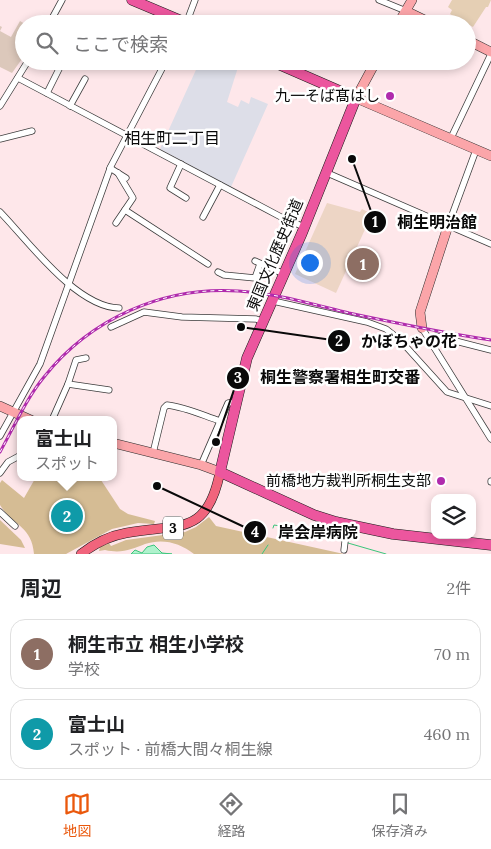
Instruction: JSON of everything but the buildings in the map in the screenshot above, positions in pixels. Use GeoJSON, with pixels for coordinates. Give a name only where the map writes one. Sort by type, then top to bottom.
{"type":"FeatureCollection","features":[{"type":"Feature","properties":{"kind":"highway"},"geometry":{"type":"LineString","coordinates":[[132,0],[168,15]]}},
{"type":"Feature","properties":{"kind":"highway"},"geometry":{"type":"LineString","coordinates":[[292,70],[356,98]]}},
{"type":"Feature","properties":{"kind":"highway","name":"東国文化歴史街道"},"geometry":{"type":"LineString","coordinates":[[220,472],[243,369],[304,227],[356,98]]}},
{"type":"Feature","properties":{"kind":"highway"},"geometry":{"type":"LineString","coordinates":[[220,472],[314,515],[348,525],[393,534],[491,545]]}},
{"type":"Feature","properties":{"kind":"main road","name":"3"},"geometry":{"type":"LineString","coordinates":[[81,554],[96,543],[120,534],[175,528],[193,522],[210,505],[220,472]]}},
{"type":"Feature","properties":{"kind":"street"},"geometry":{"type":"LineString","coordinates":[[54,15],[62,0]]}},
{"type":"Feature","properties":{"kind":"street"},"geometry":{"type":"LineString","coordinates":[[190,15],[195,0]]}},
{"type":"Feature","properties":{"kind":"street"},"geometry":{"type":"LineString","coordinates":[[379,0],[414,15]]}},
{"type":"Feature","properties":{"kind":"street"},"geometry":{"type":"LineString","coordinates":[[404,15],[412,0]]}},
{"type":"Feature","properties":{"kind":"street"},"geometry":{"type":"LineString","coordinates":[[451,138],[491,53],[476,45]]}},
{"type":"Feature","properties":{"kind":"street"},"geometry":{"type":"LineString","coordinates":[[0,106],[23,70]]}},
{"type":"Feature","properties":{"kind":"street"},"geometry":{"type":"LineString","coordinates":[[47,93],[58,70]]}},
{"type":"Feature","properties":{"kind":"street"},"geometry":{"type":"LineString","coordinates":[[0,436],[40,364],[110,168],[161,70]]}},
{"type":"Feature","properties":{"kind":"street"},"geometry":{"type":"LineString","coordinates":[[371,70],[356,98],[491,156]]}},
{"type":"Feature","properties":{"kind":"street"},"geometry":{"type":"LineString","coordinates":[[18,78],[220,185],[304,227]]}},
{"type":"Feature","properties":{"kind":"street"},"geometry":{"type":"LineString","coordinates":[[70,106],[85,79]]}},
{"type":"Feature","properties":{"kind":"street"},"geometry":{"type":"LineString","coordinates":[[0,139],[32,131]]}},
{"type":"Feature","properties":{"kind":"street"},"geometry":{"type":"LineString","coordinates":[[476,150],[448,226],[420,312],[422,328],[491,439]]}},
{"type":"Feature","properties":{"kind":"street"},"geometry":{"type":"LineString","coordinates":[[181,164],[170,188],[186,198]]}},
{"type":"Feature","properties":{"kind":"street"},"geometry":{"type":"LineString","coordinates":[[110,168],[126,178]]}},
{"type":"Feature","properties":{"kind":"street"},"geometry":{"type":"LineString","coordinates":[[325,172],[491,244]]}},
{"type":"Feature","properties":{"kind":"street"},"geometry":{"type":"LineString","coordinates":[[116,223],[133,198],[118,173]]}},
{"type":"Feature","properties":{"kind":"street"},"geometry":{"type":"LineString","coordinates":[[204,217],[220,185]]}},
{"type":"Feature","properties":{"kind":"street"},"geometry":{"type":"LineString","coordinates":[[125,210],[208,264]]}},
{"type":"Feature","properties":{"kind":"street"},"geometry":{"type":"LineString","coordinates":[[0,212],[69,284],[92,301],[119,308]]}},
{"type":"Feature","properties":{"kind":"street"},"geometry":{"type":"LineString","coordinates":[[218,272],[224,275],[255,278],[258,263],[284,274]]}},
{"type":"Feature","properties":{"kind":"street"},"geometry":{"type":"LineString","coordinates":[[273,301],[376,325],[393,334],[442,388],[467,400],[491,406]]}},
{"type":"Feature","properties":{"kind":"street"},"geometry":{"type":"LineString","coordinates":[[111,327],[144,312],[182,317],[256,319],[264,322]]}},
{"type":"Feature","properties":{"kind":"street"},"geometry":{"type":"LineString","coordinates":[[429,339],[436,336],[491,350]]}},
{"type":"Feature","properties":{"kind":"street"},"geometry":{"type":"LineString","coordinates":[[54,416],[76,360],[86,358]]}},
{"type":"Feature","properties":{"kind":"street"},"geometry":{"type":"LineString","coordinates":[[68,384],[109,390]]}},
{"type":"Feature","properties":{"kind":"street"},"geometry":{"type":"LineString","coordinates":[[201,465],[228,403],[236,402]]}},
{"type":"Feature","properties":{"kind":"street"},"geometry":{"type":"LineString","coordinates":[[153,453],[164,408],[167,405],[182,407],[192,413],[220,421]]}},
{"type":"Feature","properties":{"kind":"street"},"geometry":{"type":"LineString","coordinates":[[0,406],[22,416]]}},
{"type":"Feature","properties":{"kind":"street"},"geometry":{"type":"LineString","coordinates":[[117,444],[201,465],[220,472]]}},
{"type":"Feature","properties":{"kind":"street"},"geometry":{"type":"LineString","coordinates":[[0,473],[8,462],[17,457]]}},
{"type":"Feature","properties":{"kind":"street"},"geometry":{"type":"LineString","coordinates":[[0,512],[15,526]]}},
{"type":"Feature","properties":{"kind":"street"},"geometry":{"type":"LineString","coordinates":[[344,550],[348,525]]}},
{"type":"Feature","properties":{"kind":"shaded area"},"geometry":{"type":"Polygon","coordinates":[[[452,0],[491,0],[476,22],[476,15],[452,15],[450,14],[452,10],[448,7],[452,0]]]}},
{"type":"Feature","properties":{"kind":"shaded area"},"geometry":{"type":"Polygon","coordinates":[[[15,30],[15,69],[12,73],[0,67],[0,31],[11,37],[15,30]]]}},
{"type":"Feature","properties":{"kind":"shaded area"},"geometry":{"type":"Polygon","coordinates":[[[196,70],[237,70],[227,102],[238,107],[241,100],[249,104],[251,97],[268,104],[231,187],[160,149],[196,70]]]}},
{"type":"Feature","properties":{"kind":"shaded area"},"geometry":{"type":"Polygon","coordinates":[[[327,203],[360,212],[362,209],[372,214],[336,293],[295,274],[327,203]]]}},
{"type":"Feature","properties":{"kind":"shaded area"},"geometry":{"type":"Polygon","coordinates":[[[2,480],[24,498],[34,481],[102,481],[120,509],[128,514],[155,521],[154,524],[138,523],[112,529],[66,554],[34,554],[30,537],[26,531],[0,505],[0,483],[2,480]]]}},
{"type":"Feature","properties":{"kind":"shaded area"},"geometry":{"type":"Polygon","coordinates":[[[209,517],[216,526],[344,554],[194,554],[177,544],[158,541],[122,551],[99,551],[100,547],[109,543],[111,546],[126,540],[185,532],[196,527],[209,517]]]}},
{"type":"Feature","properties":{"kind":"shaded area"},"geometry":{"type":"Polygon","coordinates":[[[0,520],[21,540],[25,548],[0,544],[0,520]]]}},
{"type":"Feature","properties":{"kind":"shaded area"},"geometry":{"type":"Polygon","coordinates":[[[154,545],[162,553],[172,554],[131,554],[135,550],[142,553],[147,547],[154,545]]]}},
{"type":"Feature","properties":{"kind":"waterway"},"geometry":{"type":"LineString","coordinates":[[273,528],[274,525],[306,530],[342,541]]}},
{"type":"Feature","properties":{"kind":"waterway"},"geometry":{"type":"LineString","coordinates":[[348,543],[386,554]]}},
{"type":"Feature","properties":{"kind":"waterway"},"geometry":{"type":"LineString","coordinates":[[262,554],[268,545]]}},
{"type":"Feature","properties":{"kind":"railway"},"geometry":{"type":"LineString","coordinates":[[20,416],[44,377],[62,356],[83,338],[130,310],[183,294],[210,291],[266,294],[402,324],[491,340]]}},
{"type":"Feature","properties":{"kind":"railway"},"geometry":{"type":"LineString","coordinates":[[0,452],[17,421]]}},
{"type":"Feature","properties":{"kind":"place","name":"九一そば髙はし"},"geometry":{"type":"Point","coordinates":[390,96]}},
{"type":"Feature","properties":{"kind":"place","name":"桐生明治館"},"geometry":{"type":"Point","coordinates":[352,159]}},
{"type":"Feature","properties":{"kind":"place","name":"桐生市立 相生小学校"},"geometry":{"type":"Point","coordinates":[363,264]}},
{"type":"Feature","properties":{"kind":"place","name":"かぼちゃの花"},"geometry":{"type":"Point","coordinates":[241,327]}},
{"type":"Feature","properties":{"kind":"place","name":"桐生警察署相生町交番"},"geometry":{"type":"Point","coordinates":[216,442]}},
{"type":"Feature","properties":{"kind":"place","name":"前橋地方裁判所桐生支部"},"geometry":{"type":"Point","coordinates":[441,481]}},
{"type":"Feature","properties":{"kind":"place","name":"岸会岸病院"},"geometry":{"type":"Point","coordinates":[157,486]}},
{"type":"Feature","properties":{"kind":"place","name":"富士山"},"geometry":{"type":"Point","coordinates":[67,516]}},
{"type":"Feature","properties":{"kind":"district","name":"相生町二丁目"},"geometry":{"type":"Point","coordinates":[172,138]}}]}
